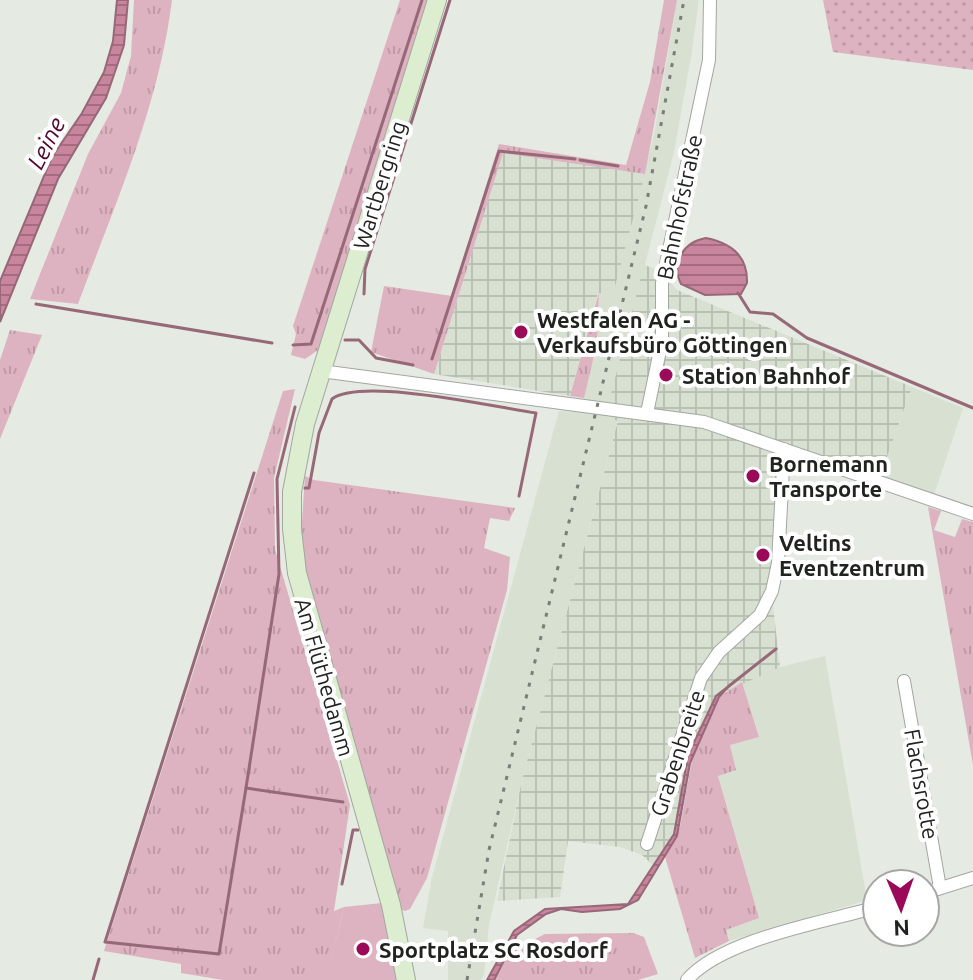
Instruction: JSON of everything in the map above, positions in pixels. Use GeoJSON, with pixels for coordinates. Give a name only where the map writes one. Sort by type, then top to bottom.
{"type":"FeatureCollection","features":[{"type":"Feature","properties":{"kind":"main road","name":"Wartbergring"},"geometry":{"type":"LineString","coordinates":[[321,371],[437,0]]}},
{"type":"Feature","properties":{"kind":"main road","name":"Am Flüthedamm"},"geometry":{"type":"LineString","coordinates":[[321,371],[295,468],[293,548],[312,633],[391,905],[406,980]]}},
{"type":"Feature","properties":{"kind":"street","name":"Bahnhofstraße"},"geometry":{"type":"LineString","coordinates":[[647,413],[662,341],[662,283],[709,60],[710,0]]}},
{"type":"Feature","properties":{"kind":"street"},"geometry":{"type":"LineString","coordinates":[[321,371],[704,422],[973,514]]}},
{"type":"Feature","properties":{"kind":"street","name":"Grabenbreite"},"geometry":{"type":"LineString","coordinates":[[647,844],[701,678],[719,652],[760,615],[772,591],[779,548],[784,449]]}},
{"type":"Feature","properties":{"kind":"street","name":"Flachsrotte"},"geometry":{"type":"LineString","coordinates":[[904,681],[937,868]]}},
{"type":"Feature","properties":{"kind":"street"},"geometry":{"type":"LineString","coordinates":[[941,888],[973,878]]}},
{"type":"Feature","properties":{"kind":"street"},"geometry":{"type":"LineString","coordinates":[[687,980],[711,959],[736,948],[861,912]]}},
{"type":"Feature","properties":{"kind":"shaded area"},"geometry":{"type":"Polygon","coordinates":[[[117,0],[128,0],[124,45],[106,98],[58,179],[0,322],[0,281],[52,157],[82,113],[104,72],[113,41],[117,0]]]}},
{"type":"Feature","properties":{"kind":"shaded area"},"geometry":{"type":"Polygon","coordinates":[[[677,0],[699,0],[674,152],[641,280],[618,420],[522,780],[489,925],[484,975],[481,980],[448,980],[448,931],[423,928],[432,877],[559,411],[580,412],[597,343],[599,292],[613,294],[654,134],[677,0]]]}},
{"type":"Feature","properties":{"kind":"shaded area"},"geometry":{"type":"Polygon","coordinates":[[[503,152],[645,174],[613,294],[598,293],[570,396],[434,374],[503,152]]]}},
{"type":"Feature","properties":{"kind":"shaded area"},"geometry":{"type":"Polygon","coordinates":[[[706,238],[730,247],[741,258],[747,283],[741,294],[705,295],[681,284],[677,269],[681,255],[691,244],[706,238]]]}},
{"type":"Feature","properties":{"kind":"shaded area"},"geometry":{"type":"Polygon","coordinates":[[[644,265],[659,270],[677,290],[912,387],[880,476],[784,443],[781,567],[773,606],[780,667],[725,692],[665,857],[656,868],[642,855],[620,847],[568,841],[560,897],[497,901],[522,780],[618,421],[607,417],[609,402],[644,265]]]}},
{"type":"Feature","properties":{"kind":"shaded area"},"geometry":{"type":"Polygon","coordinates":[[[912,387],[963,408],[934,495],[880,476],[912,387]]]}},
{"type":"Feature","properties":{"kind":"shaded area"},"geometry":{"type":"Polygon","coordinates":[[[825,656],[861,868],[861,902],[729,941],[725,930],[759,918],[718,775],[736,770],[729,745],[759,736],[742,682],[780,667],[825,656]]]}},
{"type":"Feature","properties":{"kind":"shaded area"},"geometry":{"type":"Polygon","coordinates":[[[731,684],[719,697],[690,763],[677,836],[638,900],[620,909],[582,912],[561,909],[546,914],[517,935],[494,980],[487,980],[514,931],[545,909],[628,904],[674,834],[688,755],[716,696],[731,684]]]}},
{"type":"Feature","properties":{"kind":"green space"},"geometry":{"type":"Polygon","coordinates":[[[134,0],[172,0],[157,78],[134,154],[78,304],[30,299],[88,154],[121,93],[131,56],[134,0]]]}},
{"type":"Feature","properties":{"kind":"green space"},"geometry":{"type":"Polygon","coordinates":[[[400,0],[432,0],[321,348],[305,359],[291,355],[296,334],[293,326],[400,0]]]}},
{"type":"Feature","properties":{"kind":"green space"},"geometry":{"type":"Polygon","coordinates":[[[664,0],[677,0],[645,174],[503,153],[434,374],[371,352],[384,286],[452,296],[499,144],[626,165],[650,82],[664,0]]]}},
{"type":"Feature","properties":{"kind":"green space"},"geometry":{"type":"Polygon","coordinates":[[[823,0],[973,0],[973,70],[833,52],[823,0]]]}},
{"type":"Feature","properties":{"kind":"green space"},"geometry":{"type":"Polygon","coordinates":[[[599,292],[597,343],[584,398],[570,396],[599,292]]]}},
{"type":"Feature","properties":{"kind":"green space"},"geometry":{"type":"Polygon","coordinates":[[[10,330],[42,335],[0,439],[0,360],[10,330]]]}},
{"type":"Feature","properties":{"kind":"green space"},"geometry":{"type":"Polygon","coordinates":[[[295,389],[274,478],[275,549],[350,805],[334,911],[344,907],[330,965],[358,980],[223,980],[181,973],[181,964],[104,951],[283,391],[295,389]]]}},
{"type":"Feature","properties":{"kind":"green space"},"geometry":{"type":"Polygon","coordinates":[[[305,476],[314,480],[515,508],[509,521],[490,518],[484,548],[510,557],[507,590],[427,878],[410,909],[405,911],[400,909],[310,595],[301,536],[305,476]]]}},
{"type":"Feature","properties":{"kind":"green space"},"geometry":{"type":"Polygon","coordinates":[[[928,507],[941,511],[934,530],[955,537],[962,519],[973,522],[973,765],[928,507]]]}},
{"type":"Feature","properties":{"kind":"green space"},"geometry":{"type":"Polygon","coordinates":[[[742,682],[759,737],[730,745],[736,770],[718,776],[759,918],[726,930],[729,941],[695,958],[665,857],[680,827],[693,755],[719,697],[742,682]]]}},
{"type":"Feature","properties":{"kind":"green space","name":"Sportplatz SC Rosdorf"},"geometry":{"type":"Polygon","coordinates":[[[382,903],[397,980],[326,980],[344,907],[382,903]]]}},
{"type":"Feature","properties":{"kind":"green space"},"geometry":{"type":"Polygon","coordinates":[[[633,933],[644,937],[658,974],[638,980],[494,980],[505,954],[545,934],[633,933]]]}},
{"type":"Feature","properties":{"kind":"waterway"},"geometry":{"type":"LineString","coordinates":[[293,345],[311,344],[422,0]]}},
{"type":"Feature","properties":{"kind":"waterway"},"geometry":{"type":"LineString","coordinates":[[364,294],[365,269],[450,0]]}},
{"type":"Feature","properties":{"kind":"waterway"},"geometry":{"type":"LineString","coordinates":[[432,359],[499,151],[575,159]]}},
{"type":"Feature","properties":{"kind":"waterway"},"geometry":{"type":"LineString","coordinates":[[580,160],[618,166]]}},
{"type":"Feature","properties":{"kind":"waterway"},"geometry":{"type":"LineString","coordinates":[[738,293],[750,312],[773,314],[807,338],[973,408]]}},
{"type":"Feature","properties":{"kind":"waterway"},"geometry":{"type":"LineString","coordinates":[[36,304],[272,343]]}},
{"type":"Feature","properties":{"kind":"waterway"},"geometry":{"type":"LineString","coordinates":[[345,340],[359,340],[376,358],[413,365]]}},
{"type":"Feature","properties":{"kind":"waterway"},"geometry":{"type":"LineString","coordinates":[[305,488],[309,488],[319,433],[332,399],[348,393],[399,392],[536,413],[519,496]]}},
{"type":"Feature","properties":{"kind":"waterway"},"geometry":{"type":"LineString","coordinates":[[246,788],[279,574],[277,479],[295,407]]}},
{"type":"Feature","properties":{"kind":"waterway"},"geometry":{"type":"LineString","coordinates":[[254,473],[105,942],[219,954],[246,788],[343,802]]}},
{"type":"Feature","properties":{"kind":"waterway"},"geometry":{"type":"LineString","coordinates":[[729,686],[776,649]]}},
{"type":"Feature","properties":{"kind":"waterway"},"geometry":{"type":"LineString","coordinates":[[342,884],[353,830],[358,830]]}},
{"type":"Feature","properties":{"kind":"waterway"},"geometry":{"type":"LineString","coordinates":[[93,980],[99,959]]}},
{"type":"Feature","properties":{"kind":"railway"},"geometry":{"type":"LineString","coordinates":[[467,980],[489,850],[646,206],[684,0]]}},
{"type":"Feature","properties":{"kind":"place","name":"Westfalen AG - Verkaufsbüro Göttingen"},"geometry":{"type":"Point","coordinates":[521,332]}},
{"type":"Feature","properties":{"kind":"place","name":"Station Bahnhof"},"geometry":{"type":"Point","coordinates":[666,375]}},
{"type":"Feature","properties":{"kind":"place","name":"Bornemann Transporte"},"geometry":{"type":"Point","coordinates":[753,476]}},
{"type":"Feature","properties":{"kind":"place","name":"Veltins Eventzentrum"},"geometry":{"type":"Point","coordinates":[763,555]}},
{"type":"Feature","properties":{"kind":"place","name":"Sportplatz SC Rosdorf"},"geometry":{"type":"Point","coordinates":[363,949]}},
{"type":"Feature","properties":{"kind":"water label","name":"Leine"},"geometry":{"type":"Point","coordinates":[46,143]}}]}
